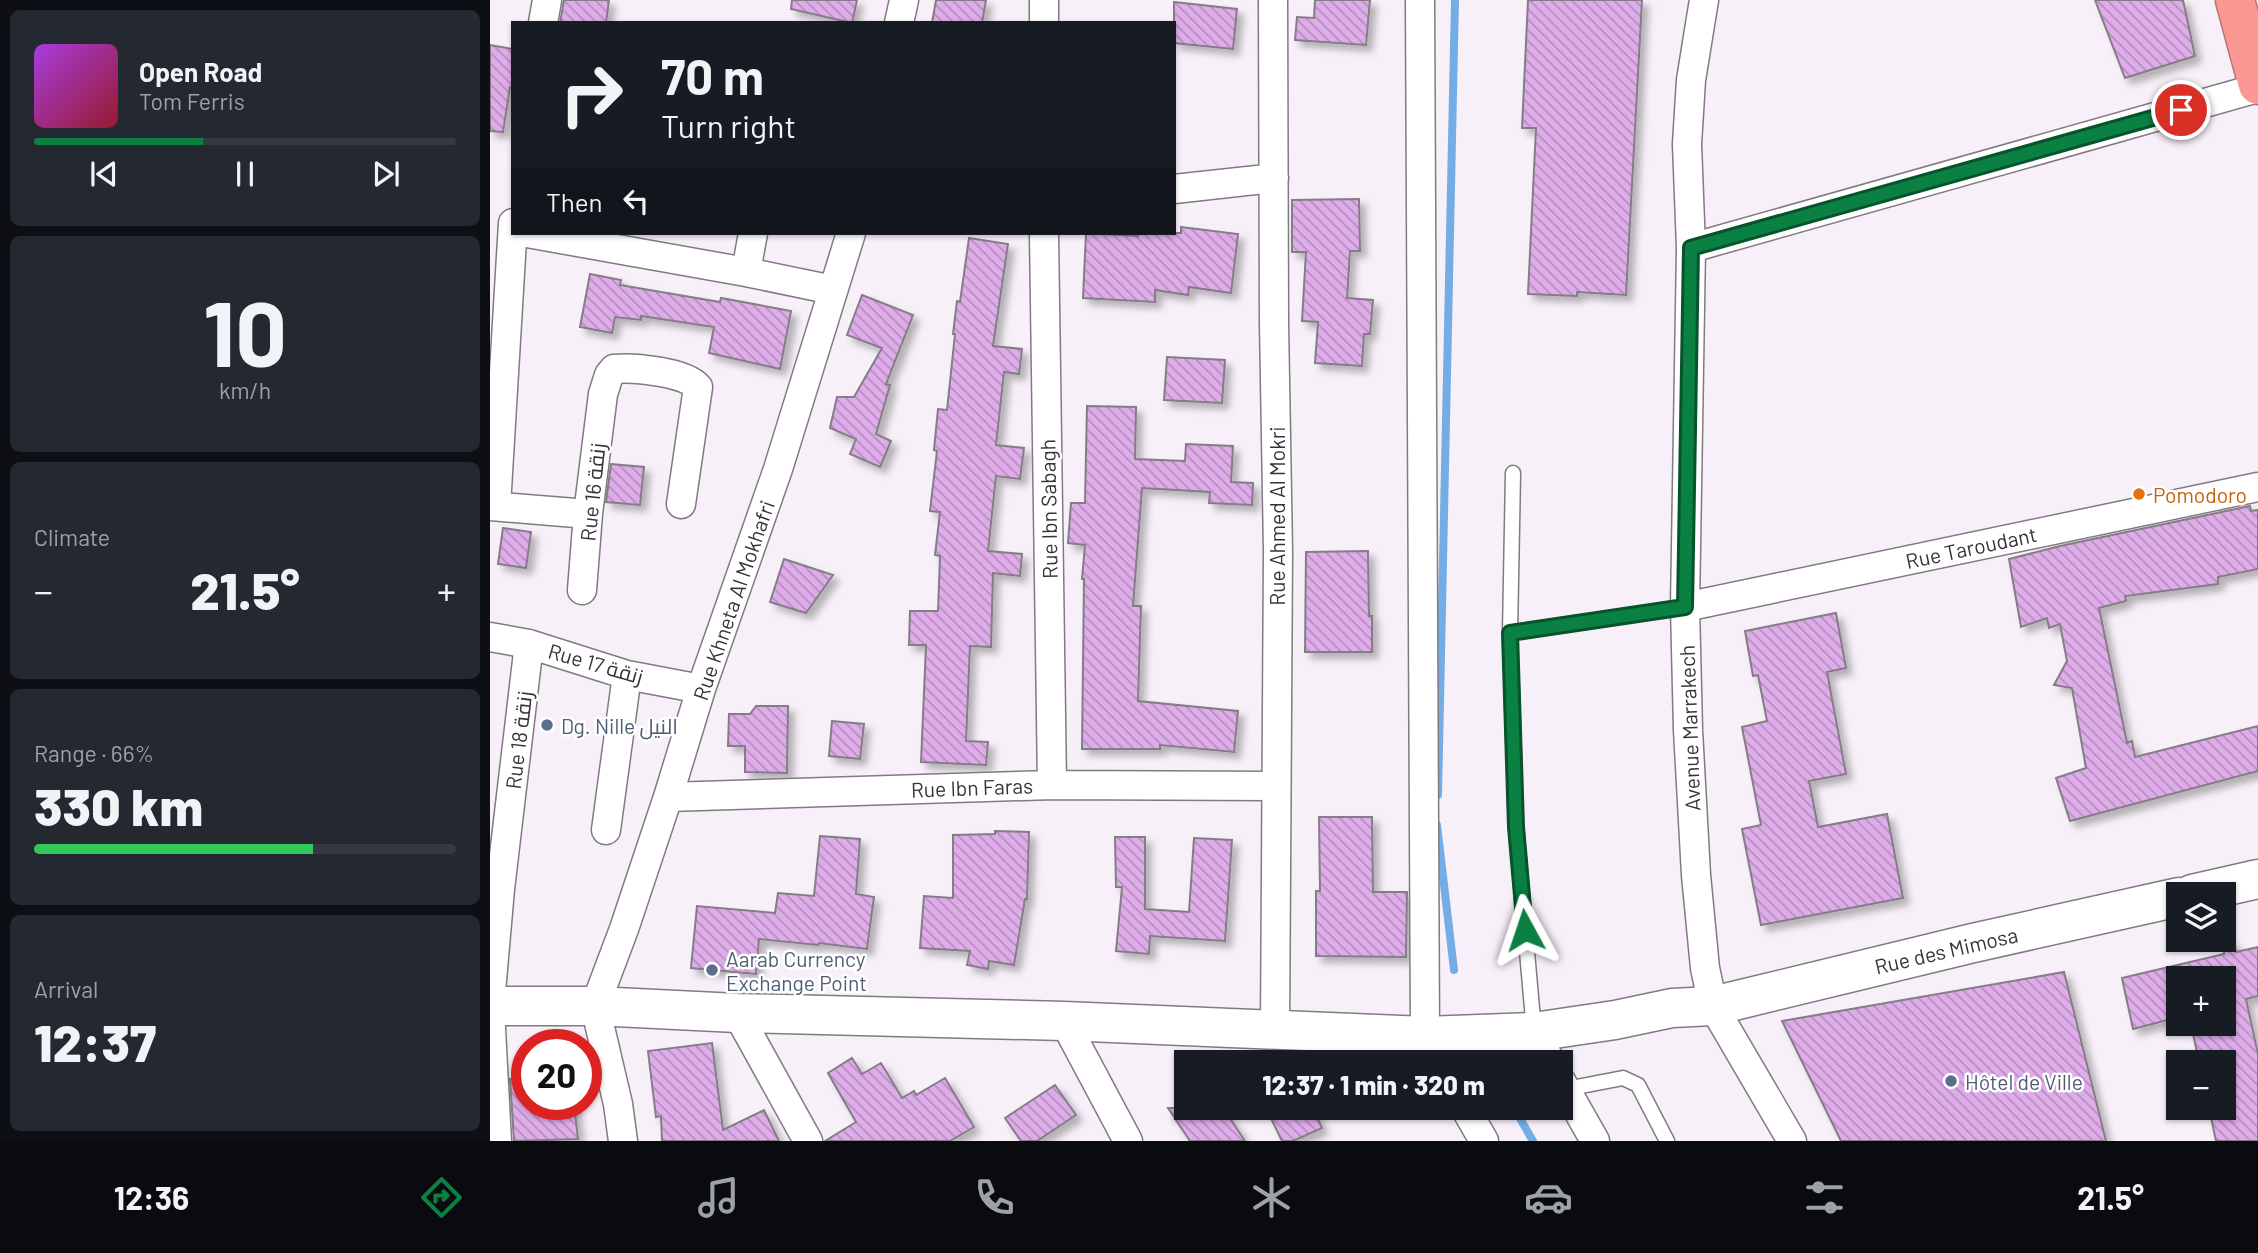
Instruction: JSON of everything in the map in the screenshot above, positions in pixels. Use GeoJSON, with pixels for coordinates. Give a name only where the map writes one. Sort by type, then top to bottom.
{"type":"FeatureCollection","features":[{"type":"Feature","properties":{"kind":"highway"},"geometry":{"type":"LineString","coordinates":[[2235,0],[2258,87]]}},
{"type":"Feature","properties":{"kind":"main road"},"geometry":{"type":"LineString","coordinates":[[2236,884],[2258,879]]}},
{"type":"Feature","properties":{"kind":"main road","name":"Rue des Mimosa"},"geometry":{"type":"LineString","coordinates":[[490,1006],[595,1006],[737,1013],[1064,1021],[1275,1031],[1433,1049],[1543,1047],[1615,1020],[1672,1008],[1713,1006],[2166,900]]}},
{"type":"Feature","properties":{"kind":"street"},"geometry":{"type":"LineString","coordinates":[[543,21],[547,0]]}},
{"type":"Feature","properties":{"kind":"street"},"geometry":{"type":"LineString","coordinates":[[899,21],[904,0]]}},
{"type":"Feature","properties":{"kind":"street"},"geometry":{"type":"LineString","coordinates":[[1044,0],[1044,21]]}},
{"type":"Feature","properties":{"kind":"street","name":"Rue Ahmed Al Mokri"},"geometry":{"type":"LineString","coordinates":[[1273,0],[1278,551],[1275,1031]]}},
{"type":"Feature","properties":{"kind":"street"},"geometry":{"type":"LineString","coordinates":[[1420,0],[1433,1049]]}},
{"type":"Feature","properties":{"kind":"street","name":"Avenue Marrakech"},"geometry":{"type":"LineString","coordinates":[[1704,0],[1691,80],[1687,144],[1691,248],[1685,607],[1695,851],[1705,968],[1713,1006],[1792,1141]]}},
{"type":"Feature","properties":{"kind":"street"},"geometry":{"type":"LineString","coordinates":[[1691,248],[2258,87]]}},
{"type":"Feature","properties":{"kind":"street"},"geometry":{"type":"LineString","coordinates":[[1176,188],[1274,178]]}},
{"type":"Feature","properties":{"kind":"street"},"geometry":{"type":"LineString","coordinates":[[511,229],[499,476],[493,506],[588,514]]}},
{"type":"Feature","properties":{"kind":"street"},"geometry":{"type":"LineString","coordinates":[[544,235],[834,290]]}},
{"type":"Feature","properties":{"kind":"street"},"geometry":{"type":"LineString","coordinates":[[746,272],[753,235]]}},
{"type":"Feature","properties":{"kind":"street","name":"Rue Khneta Al Mokhafri"},"geometry":{"type":"LineString","coordinates":[[595,1006],[624,929],[701,689],[778,469],[850,235]]}},
{"type":"Feature","properties":{"kind":"street","name":"Rue Ibn Sabagh"},"geometry":{"type":"LineString","coordinates":[[1044,235],[1052,785]]}},
{"type":"Feature","properties":{"kind":"street","name":"Rue 16 زنقة"},"geometry":{"type":"LineString","coordinates":[[582,590],[588,514],[603,394],[609,375],[614,369],[629,368],[678,376],[695,384],[699,391],[681,504]]}},
{"type":"Feature","properties":{"kind":"street","name":"Rue Taroudant"},"geometry":{"type":"LineString","coordinates":[[1685,607],[2258,487]]}},
{"type":"Feature","properties":{"kind":"street","name":"Rue 17 زنقة"},"geometry":{"type":"LineString","coordinates":[[490,637],[529,644],[627,675],[701,689]]}},
{"type":"Feature","properties":{"kind":"street","name":"Rue 18 زنقة"},"geometry":{"type":"LineString","coordinates":[[497,1141],[490,1006],[500,889],[529,644]]}},
{"type":"Feature","properties":{"kind":"street"},"geometry":{"type":"LineString","coordinates":[[606,830],[627,675]]}},
{"type":"Feature","properties":{"kind":"street","name":"Rue Ibn Faras"},"geometry":{"type":"LineString","coordinates":[[668,797],[1052,785],[1275,786]]}},
{"type":"Feature","properties":{"kind":"street"},"geometry":{"type":"LineString","coordinates":[[595,1006],[618,1104],[623,1141]]}},
{"type":"Feature","properties":{"kind":"street"},"geometry":{"type":"LineString","coordinates":[[737,1013],[808,1141]]}},
{"type":"Feature","properties":{"kind":"street"},"geometry":{"type":"LineString","coordinates":[[1064,1021],[1128,1141]]}},
{"type":"Feature","properties":{"kind":"street"},"geometry":{"type":"LineString","coordinates":[[1573,1102],[1595,1141]]}},
{"type":"Feature","properties":{"kind":"street"},"geometry":{"type":"LineString","coordinates":[[1472,1120],[1484,1141]]}},
{"type":"Feature","properties":{"kind":"lane"},"geometry":{"type":"LineString","coordinates":[[1513,473],[1510,633],[1516,827],[1543,1047]]}},
{"type":"Feature","properties":{"kind":"lane"},"geometry":{"type":"LineString","coordinates":[[1510,633],[1685,607]]}},
{"type":"Feature","properties":{"kind":"lane"},"geometry":{"type":"LineString","coordinates":[[1573,1084],[1623,1078],[1638,1085],[1667,1141]]}},
{"type":"Feature","properties":{"kind":"building"},"geometry":{"type":"Polygon","coordinates":[[[564,0],[609,0],[606,21],[560,21],[564,0]]]}},
{"type":"Feature","properties":{"kind":"building"},"geometry":{"type":"Polygon","coordinates":[[[792,0],[857,0],[852,21],[791,9],[792,0]]]}},
{"type":"Feature","properties":{"kind":"building"},"geometry":{"type":"Polygon","coordinates":[[[936,0],[986,0],[982,21],[932,21],[936,0]]]}},
{"type":"Feature","properties":{"kind":"building"},"geometry":{"type":"Polygon","coordinates":[[[1315,0],[1370,0],[1366,45],[1295,40],[1297,17],[1314,18],[1315,0]]]}},
{"type":"Feature","properties":{"kind":"building"},"geometry":{"type":"Polygon","coordinates":[[[1528,0],[1642,0],[1626,295],[1577,292],[1577,296],[1528,294],[1536,128],[1522,128],[1528,0]]]}},
{"type":"Feature","properties":{"kind":"building"},"geometry":{"type":"Polygon","coordinates":[[[2095,0],[2183,0],[2195,56],[2125,78],[2095,0]]]}},
{"type":"Feature","properties":{"kind":"building"},"geometry":{"type":"Polygon","coordinates":[[[1174,2],[1237,9],[1233,49],[1176,43],[1174,2]]]}},
{"type":"Feature","properties":{"kind":"building"},"geometry":{"type":"Polygon","coordinates":[[[490,45],[511,49],[511,87],[503,132],[490,131],[490,45]]]}},
{"type":"Feature","properties":{"kind":"building"},"geometry":{"type":"Polygon","coordinates":[[[1359,199],[1360,251],[1350,251],[1347,298],[1373,300],[1370,334],[1364,334],[1362,366],[1315,363],[1318,322],[1302,321],[1306,252],[1292,252],[1292,200],[1359,199]]]}},
{"type":"Feature","properties":{"kind":"building"},"geometry":{"type":"Polygon","coordinates":[[[1181,227],[1238,234],[1231,293],[1189,287],[1188,295],[1155,290],[1155,302],[1083,298],[1086,235],[1181,233],[1181,227]]]}},
{"type":"Feature","properties":{"kind":"building"},"geometry":{"type":"Polygon","coordinates":[[[969,238],[1008,244],[993,346],[1022,349],[1019,374],[1004,372],[996,445],[1024,448],[1020,479],[996,476],[988,551],[1022,554],[1020,576],[993,573],[991,647],[970,646],[966,741],[988,742],[986,765],[921,762],[926,645],[909,645],[910,611],[938,611],[940,556],[935,555],[940,512],[930,511],[937,451],[934,450],[938,409],[947,410],[957,301],[960,302],[969,238]]]}},
{"type":"Feature","properties":{"kind":"building"},"geometry":{"type":"Polygon","coordinates":[[[590,274],[621,280],[620,285],[720,302],[721,298],[791,311],[780,369],[709,353],[714,327],[641,316],[641,320],[615,317],[612,333],[580,327],[590,274]]]}},
{"type":"Feature","properties":{"kind":"building"},"geometry":{"type":"Polygon","coordinates":[[[862,295],[913,315],[886,384],[890,385],[876,434],[891,441],[880,467],[850,454],[856,439],[830,428],[837,397],[854,397],[882,348],[847,335],[862,295]]]}},
{"type":"Feature","properties":{"kind":"building"},"geometry":{"type":"Polygon","coordinates":[[[1167,357],[1225,360],[1222,403],[1164,400],[1167,357]]]}},
{"type":"Feature","properties":{"kind":"building"},"geometry":{"type":"Polygon","coordinates":[[[1087,406],[1136,407],[1135,459],[1185,461],[1186,444],[1233,446],[1231,482],[1253,483],[1252,505],[1209,503],[1210,492],[1142,488],[1133,606],[1141,606],[1138,701],[1238,711],[1234,752],[1160,745],[1160,749],[1082,749],[1082,579],[1085,545],[1068,543],[1071,503],[1085,503],[1087,406]]]}},
{"type":"Feature","properties":{"kind":"building"},"geometry":{"type":"Polygon","coordinates":[[[611,464],[644,467],[640,505],[606,502],[611,464]]]}},
{"type":"Feature","properties":{"kind":"building"},"geometry":{"type":"Polygon","coordinates":[[[2250,506],[2251,511],[2258,510],[2258,569],[2218,577],[2218,584],[2125,596],[2126,601],[2099,608],[2127,743],[2132,741],[2135,757],[2258,726],[2258,771],[2070,821],[2056,778],[2086,768],[2072,688],[2054,685],[2067,661],[2060,624],[2049,628],[2047,618],[2021,627],[2009,559],[2250,506]]]}},
{"type":"Feature","properties":{"kind":"building"},"geometry":{"type":"Polygon","coordinates":[[[503,528],[531,532],[526,568],[498,564],[503,528]]]}},
{"type":"Feature","properties":{"kind":"building"},"geometry":{"type":"Polygon","coordinates":[[[1368,551],[1372,652],[1305,652],[1306,552],[1368,551]]]}},
{"type":"Feature","properties":{"kind":"building"},"geometry":{"type":"Polygon","coordinates":[[[784,559],[833,575],[806,613],[770,602],[784,559]]]}},
{"type":"Feature","properties":{"kind":"building"},"geometry":{"type":"Polygon","coordinates":[[[1836,613],[1846,668],[1827,672],[1846,774],[1809,781],[1818,827],[1887,814],[1903,898],[1761,925],[1742,829],[1761,825],[1742,727],[1767,721],[1758,675],[1753,676],[1745,631],[1836,613]]]}},
{"type":"Feature","properties":{"kind":"building"},"geometry":{"type":"Polygon","coordinates":[[[756,706],[788,706],[787,773],[745,772],[745,746],[728,746],[729,714],[750,714],[756,706]]]}},
{"type":"Feature","properties":{"kind":"building"},"geometry":{"type":"Polygon","coordinates":[[[832,721],[864,724],[860,759],[829,756],[832,721]]]}},
{"type":"Feature","properties":{"kind":"building"},"geometry":{"type":"Polygon","coordinates":[[[1319,817],[1372,817],[1373,892],[1407,892],[1406,957],[1316,956],[1316,891],[1320,891],[1319,817]]]}},
{"type":"Feature","properties":{"kind":"building"},"geometry":{"type":"Polygon","coordinates":[[[995,831],[1029,832],[1027,899],[1014,965],[989,961],[988,969],[967,965],[970,951],[920,948],[924,896],[953,898],[953,835],[995,834],[995,831]]]}},
{"type":"Feature","properties":{"kind":"building"},"geometry":{"type":"Polygon","coordinates":[[[820,836],[860,839],[856,894],[874,897],[867,949],[759,939],[756,974],[691,968],[697,906],[775,913],[778,893],[814,896],[820,836]]]}},
{"type":"Feature","properties":{"kind":"building"},"geometry":{"type":"Polygon","coordinates":[[[1115,837],[1145,837],[1145,909],[1189,912],[1194,838],[1232,840],[1225,941],[1150,936],[1149,954],[1116,951],[1122,887],[1116,887],[1115,837]]]}},
{"type":"Feature","properties":{"kind":"building"},"geometry":{"type":"Polygon","coordinates":[[[2258,947],[2258,996],[2246,999],[2258,1054],[2258,1141],[2216,1141],[2212,1120],[2236,1120],[2236,1050],[2196,1050],[2194,1036],[2236,1036],[2236,966],[2173,966],[2258,947]]]}},
{"type":"Feature","properties":{"kind":"building"},"geometry":{"type":"Polygon","coordinates":[[[2166,968],[2166,1020],[2133,1029],[2122,978],[2166,968]]]}},
{"type":"Feature","properties":{"kind":"building","name":"Hôtel de Ville"},"geometry":{"type":"Polygon","coordinates":[[[2064,972],[2106,1141],[1841,1141],[1782,1021],[2064,972]]]}},
{"type":"Feature","properties":{"kind":"building"},"geometry":{"type":"Polygon","coordinates":[[[712,1043],[723,1130],[764,1110],[779,1141],[662,1141],[661,1116],[656,1117],[648,1051],[712,1043]]]}},
{"type":"Feature","properties":{"kind":"building"},"geometry":{"type":"Polygon","coordinates":[[[852,1058],[862,1074],[881,1063],[902,1098],[914,1091],[916,1095],[945,1078],[974,1127],[950,1141],[825,1141],[856,1122],[828,1073],[852,1058]]]}},
{"type":"Feature","properties":{"kind":"building"},"geometry":{"type":"Polygon","coordinates":[[[1055,1085],[1076,1115],[1037,1141],[1021,1141],[1005,1118],[1055,1085]]]}},
{"type":"Feature","properties":{"kind":"building"},"geometry":{"type":"Polygon","coordinates":[[[513,1120],[576,1120],[578,1139],[514,1141],[513,1120]]]}},
{"type":"Feature","properties":{"kind":"building"},"geometry":{"type":"Polygon","coordinates":[[[1176,1120],[1231,1120],[1245,1141],[1190,1141],[1176,1120]]]}},
{"type":"Feature","properties":{"kind":"building"},"geometry":{"type":"Polygon","coordinates":[[[1272,1120],[1318,1120],[1322,1128],[1293,1141],[1282,1141],[1272,1120]]]}},
{"type":"Feature","properties":{"kind":"waterway"},"geometry":{"type":"LineString","coordinates":[[1438,795],[1455,0]]}},
{"type":"Feature","properties":{"kind":"waterway"},"geometry":{"type":"LineString","coordinates":[[1437,825],[1454,970]]}},
{"type":"Feature","properties":{"kind":"waterway"},"geometry":{"type":"LineString","coordinates":[[1521,1120],[1533,1141]]}},
{"type":"Feature","properties":{"kind":"place","name":"Pomodoro"},"geometry":{"type":"Point","coordinates":[2139,494]}},
{"type":"Feature","properties":{"kind":"place","name":"Dg. Nille النيل"},"geometry":{"type":"Point","coordinates":[547,725]}},
{"type":"Feature","properties":{"kind":"place","name":"Aarab Currency Exchange Point"},"geometry":{"type":"Point","coordinates":[712,970]}},
{"type":"Feature","properties":{"kind":"place","name":"Hôtel de Ville"},"geometry":{"type":"Point","coordinates":[1951,1081]}},
{"type":"Feature","properties":{"kind":"route"},"geometry":{"type":"LineString","coordinates":[[1525,930],[1516,827],[1510,633],[1685,607],[1691,248],[2181,110]]}}]}
